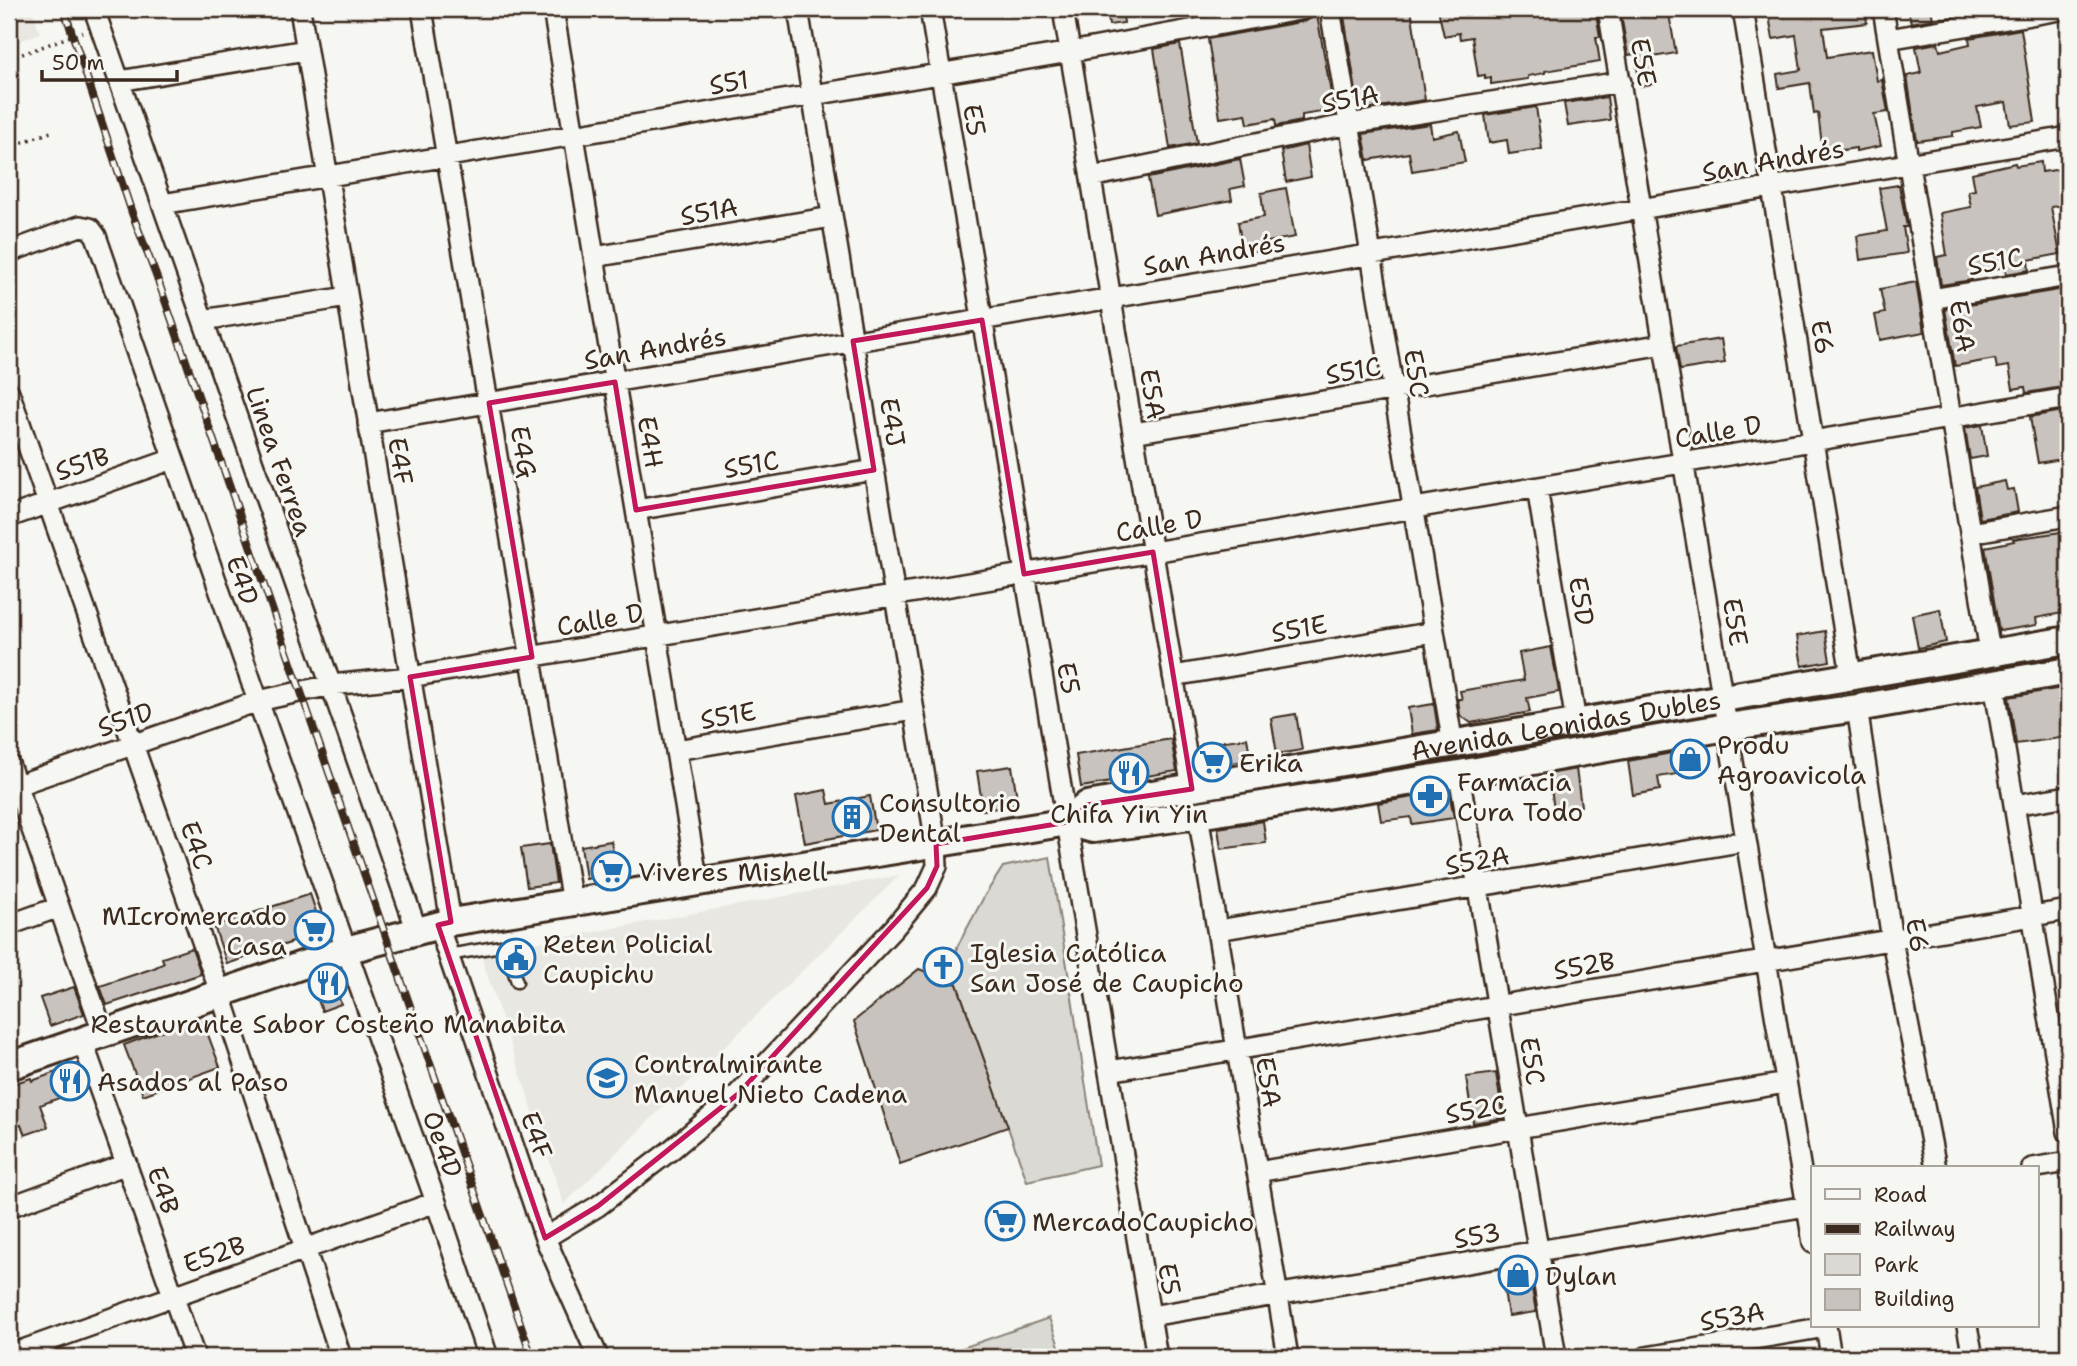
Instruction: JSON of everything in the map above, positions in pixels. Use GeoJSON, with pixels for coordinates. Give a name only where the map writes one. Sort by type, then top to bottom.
{"type":"FeatureCollection","features":[{"type":"Feature","properties":{"kind":"main road","name":"Avenida Leonidas Dubles"},"geometry":{"type":"LineString","coordinates":[[1068,822],[1087,805],[2068,640]]}},
{"type":"Feature","properties":{"kind":"main road","name":"Avenida Leonidas Dubles"},"geometry":{"type":"LineString","coordinates":[[9,1066],[346,950],[435,926],[1068,822],[1093,829],[1198,815],[1459,774],[2068,671]]}},
{"type":"Feature","properties":{"kind":"street","name":"E4F"},"geometry":{"type":"LineString","coordinates":[[300,9],[410,677],[435,926],[448,955],[545,1238],[598,1357]]}},
{"type":"Feature","properties":{"kind":"street","name":"E4G"},"geometry":{"type":"LineString","coordinates":[[422,9],[449,156],[572,903]]}},
{"type":"Feature","properties":{"kind":"street","name":"E4H"},"geometry":{"type":"LineString","coordinates":[[557,9],[574,135],[698,884]]}},
{"type":"Feature","properties":{"kind":"street","name":"E4J"},"geometry":{"type":"LineString","coordinates":[[545,1238],[598,1206],[738,1094],[894,928],[927,888],[937,866],[936,844],[798,9]]}},
{"type":"Feature","properties":{"kind":"street","name":"E5"},"geometry":{"type":"LineString","coordinates":[[930,9],[1157,1357]]}},
{"type":"Feature","properties":{"kind":"street","name":"E5A"},"geometry":{"type":"LineString","coordinates":[[1063,9],[1192,789]]}},
{"type":"Feature","properties":{"kind":"street","name":"S51"},"geometry":{"type":"LineString","coordinates":[[162,204],[1304,9]]}},
{"type":"Feature","properties":{"kind":"street","name":"E5C"},"geometry":{"type":"LineString","coordinates":[[1330,9],[1452,745]]}},
{"type":"Feature","properties":{"kind":"street","name":"E5E"},"geometry":{"type":"LineString","coordinates":[[1608,9],[1786,1083],[1810,1205]]}},
{"type":"Feature","properties":{"kind":"street","name":"E6"},"geometry":{"type":"LineString","coordinates":[[1743,9],[1851,675]]}},
{"type":"Feature","properties":{"kind":"street","name":"E6A"},"geometry":{"type":"LineString","coordinates":[[1883,9],[1990,652]]}},
{"type":"Feature","properties":{"kind":"street"},"geometry":{"type":"LineString","coordinates":[[1888,38],[2066,9]]}},
{"type":"Feature","properties":{"kind":"street","name":"Linea Ferrea"},"geometry":{"type":"LineString","coordinates":[[97,17],[331,685],[435,926]]}},
{"type":"Feature","properties":{"kind":"street"},"geometry":{"type":"LineString","coordinates":[[119,81],[306,50]]}},
{"type":"Feature","properties":{"kind":"street","name":"S51A"},"geometry":{"type":"LineString","coordinates":[[1091,177],[1349,124],[1621,82]]}},
{"type":"Feature","properties":{"kind":"street","name":"San Andrés"},"geometry":{"type":"LineString","coordinates":[[368,423],[2068,137]]}},
{"type":"Feature","properties":{"kind":"street","name":"S51A"},"geometry":{"type":"LineString","coordinates":[[594,257],[832,217]]}},
{"type":"Feature","properties":{"kind":"street","name":"E4D"},"geometry":{"type":"LineString","coordinates":[[9,252],[80,226],[90,228],[96,236],[346,950]]}},
{"type":"Feature","properties":{"kind":"street","name":"S51C"},"geometry":{"type":"LineString","coordinates":[[1931,299],[2068,276]]}},
{"type":"Feature","properties":{"kind":"street"},"geometry":{"type":"LineString","coordinates":[[203,320],[347,296]]}},
{"type":"Feature","properties":{"kind":"street","name":"S51C"},"geometry":{"type":"LineString","coordinates":[[1133,433],[1664,344]]}},
{"type":"Feature","properties":{"kind":"street","name":"E4C"},"geometry":{"type":"LineString","coordinates":[[9,392],[220,992],[341,1357]]}},
{"type":"Feature","properties":{"kind":"street","name":"Calle D"},"geometry":{"type":"LineString","coordinates":[[258,701],[331,685],[410,677],[532,657],[2068,398]]}},
{"type":"Feature","properties":{"kind":"street","name":"S51B"},"geometry":{"type":"LineString","coordinates":[[9,517],[173,459]]}},
{"type":"Feature","properties":{"kind":"street","name":"S51C"},"geometry":{"type":"LineString","coordinates":[[636,510],[874,470]]}},
{"type":"Feature","properties":{"kind":"street","name":"E5D"},"geometry":{"type":"LineString","coordinates":[[1537,488],[1576,722]]}},
{"type":"Feature","properties":{"kind":"street"},"geometry":{"type":"LineString","coordinates":[[1970,533],[2068,516]]}},
{"type":"Feature","properties":{"kind":"street","name":"S51E"},"geometry":{"type":"LineString","coordinates":[[1173,676],[1434,632]]}},
{"type":"Feature","properties":{"kind":"street"},"geometry":{"type":"LineString","coordinates":[[1994,683],[2033,916],[2061,1042],[2068,1132]]}},
{"type":"Feature","properties":{"kind":"street","name":"S51D"},"geometry":{"type":"LineString","coordinates":[[13,787],[258,701]]}},
{"type":"Feature","properties":{"kind":"street","name":"E6"},"geometry":{"type":"LineString","coordinates":[[1857,708],[1892,940],[1936,1166]]}},
{"type":"Feature","properties":{"kind":"street","name":"S51E"},"geometry":{"type":"LineString","coordinates":[[676,750],[914,710]]}},
{"type":"Feature","properties":{"kind":"street","name":"E4B"},"geometry":{"type":"LineString","coordinates":[[9,764],[13,787],[59,907],[127,1164],[195,1357]]}},
{"type":"Feature","properties":{"kind":"street","name":"E5C"},"geometry":{"type":"LineString","coordinates":[[1459,774],[1556,1357]]}},
{"type":"Feature","properties":{"kind":"street"},"geometry":{"type":"LineString","coordinates":[[2014,805],[2068,796]]}},
{"type":"Feature","properties":{"kind":"street","name":"E5A"},"geometry":{"type":"LineString","coordinates":[[1198,815],[1288,1357]]}},
{"type":"Feature","properties":{"kind":"street","name":"S52A"},"geometry":{"type":"LineString","coordinates":[[1217,930],[1746,841]]}},
{"type":"Feature","properties":{"kind":"street"},"geometry":{"type":"LineString","coordinates":[[9,925],[59,907]]}},
{"type":"Feature","properties":{"kind":"street","name":"S52B"},"geometry":{"type":"LineString","coordinates":[[1109,1071],[2068,910]]}},
{"type":"Feature","properties":{"kind":"street","name":"Oe4D"},"geometry":{"type":"LineString","coordinates":[[346,950],[488,1357]]}},
{"type":"Feature","properties":{"kind":"street","name":"S52C"},"geometry":{"type":"LineString","coordinates":[[1257,1172],[1786,1083]]}},
{"type":"Feature","properties":{"kind":"street"},"geometry":{"type":"LineString","coordinates":[[2038,1167],[2068,1162]]}},
{"type":"Feature","properties":{"kind":"street"},"geometry":{"type":"LineString","coordinates":[[9,1207],[127,1164]]}},
{"type":"Feature","properties":{"kind":"street","name":"E52B"},"geometry":{"type":"LineString","coordinates":[[9,1355],[436,1202]]}},
{"type":"Feature","properties":{"kind":"street","name":"S53"},"geometry":{"type":"LineString","coordinates":[[1150,1316],[1810,1205]]}},
{"type":"Feature","properties":{"kind":"street","name":"S53A"},"geometry":{"type":"LineString","coordinates":[[1646,1357],[1814,1328]]}},
{"type":"Feature","properties":{"kind":"street"},"geometry":{"type":"LineString","coordinates":[[1826,1328],[1832,1357]]}},
{"type":"Feature","properties":{"kind":"street"},"geometry":{"type":"LineString","coordinates":[[1967,1328],[1973,1357]]}},
{"type":"Feature","properties":{"kind":"lane"},"geometry":{"type":"LineString","coordinates":[[448,955],[501,946],[506,948],[517,982]]}},
{"type":"Feature","properties":{"kind":"path"},"geometry":{"type":"LineString","coordinates":[[9,59],[97,17]]}},
{"type":"Feature","properties":{"kind":"path"},"geometry":{"type":"LineString","coordinates":[[9,147],[51,132]]}},
{"type":"Feature","properties":{"kind":"highlighted area"},"geometry":{"type":"Polygon","coordinates":[[[982,320],[1024,574],[1153,552],[1192,789],[1087,805],[1068,822],[936,844],[937,866],[927,888],[738,1094],[598,1206],[545,1238],[438,925],[451,922],[410,677],[532,657],[489,403],[615,382],[636,510],[874,470],[853,341],[982,320]]]}},
{"type":"Feature","properties":{"kind":"shaded area"},"geometry":{"type":"Polygon","coordinates":[[[9,9],[32,9],[40,33],[9,45],[9,9]]]}},
{"type":"Feature","properties":{"kind":"shaded area","name":"Contralmirante Manuel Nieto Cadena"},"geometry":{"type":"Polygon","coordinates":[[[900,875],[564,1204],[480,953],[900,875]]]}},
{"type":"Feature","properties":{"kind":"green space"},"geometry":{"type":"Polygon","coordinates":[[[2068,649],[2068,657],[1852,693],[1855,685],[2068,649]]]}},
{"type":"Feature","properties":{"kind":"green space"},"geometry":{"type":"Polygon","coordinates":[[[1050,857],[1098,1165],[1027,1181],[957,984],[957,947],[1003,867],[1050,857]]]}},
{"type":"Feature","properties":{"kind":"green space"},"geometry":{"type":"Polygon","coordinates":[[[1049,1318],[1063,1357],[936,1357],[1049,1318]]]}},
{"type":"Feature","properties":{"kind":"building"},"geometry":{"type":"Polygon","coordinates":[[[1107,9],[1122,9],[1124,23],[1109,25],[1107,9]]]}},
{"type":"Feature","properties":{"kind":"building"},"geometry":{"type":"Polygon","coordinates":[[[1203,9],[1238,9],[1204,15],[1203,9]]]}},
{"type":"Feature","properties":{"kind":"building"},"geometry":{"type":"Polygon","coordinates":[[[1411,9],[1425,100],[1359,110],[1344,16],[1345,12],[1411,9]]]}},
{"type":"Feature","properties":{"kind":"building"},"geometry":{"type":"Polygon","coordinates":[[[1438,9],[1590,9],[1591,14],[1596,13],[1600,62],[1545,71],[1528,76],[1528,79],[1491,84],[1491,78],[1478,76],[1472,37],[1460,39],[1459,33],[1444,36],[1438,9]]]}},
{"type":"Feature","properties":{"kind":"building"},"geometry":{"type":"Polygon","coordinates":[[[1620,9],[1668,9],[1676,53],[1653,57],[1657,83],[1640,86],[1635,54],[1628,55],[1620,9]]]}},
{"type":"Feature","properties":{"kind":"building"},"geometry":{"type":"Polygon","coordinates":[[[1811,9],[1865,9],[1867,23],[1823,28],[1827,57],[1872,50],[1877,81],[1882,80],[1888,112],[1874,114],[1881,146],[1823,153],[1818,113],[1814,114],[1810,83],[1779,88],[1777,74],[1801,70],[1796,35],[1773,39],[1769,16],[1811,9]]]}},
{"type":"Feature","properties":{"kind":"building"},"geometry":{"type":"Polygon","coordinates":[[[1908,9],[1931,9],[1933,19],[1911,23],[1908,9]]]}},
{"type":"Feature","properties":{"kind":"building"},"geometry":{"type":"Polygon","coordinates":[[[1317,15],[1334,110],[1302,115],[1302,121],[1276,126],[1275,119],[1248,124],[1246,114],[1220,118],[1208,39],[1306,21],[1317,15]]]}},
{"type":"Feature","properties":{"kind":"building"},"geometry":{"type":"Polygon","coordinates":[[[2021,29],[2035,122],[2010,125],[2006,102],[1977,107],[1981,127],[1953,132],[1953,136],[1917,141],[1907,76],[1921,73],[1916,47],[1938,43],[1940,51],[1970,44],[1969,38],[2021,29]]]}},
{"type":"Feature","properties":{"kind":"building"},"geometry":{"type":"Polygon","coordinates":[[[1180,44],[1197,143],[1170,148],[1154,49],[1180,44]]]}},
{"type":"Feature","properties":{"kind":"building"},"geometry":{"type":"Polygon","coordinates":[[[1607,97],[1610,120],[1568,126],[1564,103],[1607,97]]]}},
{"type":"Feature","properties":{"kind":"building"},"geometry":{"type":"Polygon","coordinates":[[[1536,107],[1542,149],[1509,154],[1507,140],[1489,143],[1485,115],[1536,107]]]}},
{"type":"Feature","properties":{"kind":"building"},"geometry":{"type":"Polygon","coordinates":[[[1430,124],[1432,137],[1459,131],[1465,162],[1412,171],[1409,153],[1368,160],[1363,134],[1430,124]]]}},
{"type":"Feature","properties":{"kind":"building"},"geometry":{"type":"Polygon","coordinates":[[[1306,145],[1311,177],[1286,182],[1281,151],[1306,145]]]}},
{"type":"Feature","properties":{"kind":"building"},"geometry":{"type":"Polygon","coordinates":[[[1240,159],[1245,186],[1230,189],[1232,200],[1155,215],[1148,178],[1240,159]]]}},
{"type":"Feature","properties":{"kind":"building"},"geometry":{"type":"Polygon","coordinates":[[[2041,162],[2042,172],[2068,168],[2068,204],[2051,207],[2060,254],[2028,260],[2029,270],[2006,274],[2005,267],[1970,273],[1972,280],[1941,285],[1937,257],[1947,255],[1940,213],[1971,207],[1968,191],[1975,190],[1972,173],[2015,163],[2016,166],[2041,162]]]}},
{"type":"Feature","properties":{"kind":"building"},"geometry":{"type":"Polygon","coordinates":[[[1899,185],[1907,227],[1903,227],[1907,253],[1860,260],[1857,236],[1887,231],[1879,188],[1899,185]]]}},
{"type":"Feature","properties":{"kind":"building"},"geometry":{"type":"Polygon","coordinates":[[[1286,188],[1295,237],[1267,242],[1268,249],[1243,253],[1238,222],[1264,217],[1261,193],[1286,188]]]}},
{"type":"Feature","properties":{"kind":"building"},"geometry":{"type":"Polygon","coordinates":[[[1916,282],[1924,332],[1880,340],[1875,315],[1885,313],[1880,289],[1916,282]]]}},
{"type":"Feature","properties":{"kind":"building"},"geometry":{"type":"Polygon","coordinates":[[[2064,289],[2068,315],[2068,386],[2026,393],[2025,387],[2013,389],[2009,366],[1997,368],[1995,359],[1955,366],[1945,309],[2064,289]]]}},
{"type":"Feature","properties":{"kind":"building"},"geometry":{"type":"Polygon","coordinates":[[[1721,339],[1725,363],[1680,370],[1676,346],[1721,339]]]}},
{"type":"Feature","properties":{"kind":"building"},"geometry":{"type":"Polygon","coordinates":[[[2068,410],[2068,458],[2038,463],[2030,417],[2068,410]]]}},
{"type":"Feature","properties":{"kind":"building"},"geometry":{"type":"Polygon","coordinates":[[[1982,425],[1987,456],[1970,459],[1965,428],[1982,425]]]}},
{"type":"Feature","properties":{"kind":"building"},"geometry":{"type":"Polygon","coordinates":[[[2005,481],[2007,490],[2014,489],[2018,512],[1980,519],[1975,487],[2005,481]]]}},
{"type":"Feature","properties":{"kind":"building"},"geometry":{"type":"Polygon","coordinates":[[[2068,531],[2068,612],[2036,618],[2037,625],[1999,631],[1985,547],[2014,541],[2013,539],[2068,531]]]}},
{"type":"Feature","properties":{"kind":"building"},"geometry":{"type":"Polygon","coordinates":[[[1940,609],[1946,642],[1918,648],[1912,615],[1940,609]]]}},
{"type":"Feature","properties":{"kind":"building"},"geometry":{"type":"Polygon","coordinates":[[[1825,631],[1830,661],[1802,666],[1797,636],[1825,631]]]}},
{"type":"Feature","properties":{"kind":"building"},"geometry":{"type":"Polygon","coordinates":[[[1551,647],[1559,692],[1527,698],[1530,712],[1471,723],[1460,715],[1460,691],[1524,680],[1519,653],[1551,647]]]}},
{"type":"Feature","properties":{"kind":"building"},"geometry":{"type":"Polygon","coordinates":[[[2068,687],[2068,737],[2016,744],[2009,697],[2068,687]]]}},
{"type":"Feature","properties":{"kind":"building"},"geometry":{"type":"Polygon","coordinates":[[[1434,704],[1438,730],[1412,734],[1408,708],[1434,704]]]}},
{"type":"Feature","properties":{"kind":"building"},"geometry":{"type":"Polygon","coordinates":[[[1296,714],[1302,750],[1277,754],[1271,718],[1296,714]]]}},
{"type":"Feature","properties":{"kind":"building"},"geometry":{"type":"Polygon","coordinates":[[[1247,738],[1251,760],[1205,767],[1202,744],[1247,738]]]}},
{"type":"Feature","properties":{"kind":"building"},"geometry":{"type":"Polygon","coordinates":[[[1171,739],[1177,771],[1081,787],[1076,755],[1171,739]]]}},
{"type":"Feature","properties":{"kind":"building"},"geometry":{"type":"Polygon","coordinates":[[[1699,748],[1702,770],[1658,777],[1660,790],[1633,795],[1628,761],[1699,748]]]}},
{"type":"Feature","properties":{"kind":"building"},"geometry":{"type":"Polygon","coordinates":[[[1012,766],[1018,805],[983,810],[977,771],[1012,766]]]}},
{"type":"Feature","properties":{"kind":"building"},"geometry":{"type":"Polygon","coordinates":[[[1576,769],[1581,806],[1554,810],[1549,774],[1576,769]]]}},
{"type":"Feature","properties":{"kind":"building"},"geometry":{"type":"Polygon","coordinates":[[[826,790],[829,804],[870,796],[876,830],[805,843],[796,796],[826,790]]]}},
{"type":"Feature","properties":{"kind":"building"},"geometry":{"type":"Polygon","coordinates":[[[1449,791],[1454,818],[1412,824],[1411,817],[1381,821],[1378,803],[1449,791]]]}},
{"type":"Feature","properties":{"kind":"building"},"geometry":{"type":"Polygon","coordinates":[[[1263,821],[1266,843],[1221,849],[1218,828],[1263,821]]]}},
{"type":"Feature","properties":{"kind":"building"},"geometry":{"type":"Polygon","coordinates":[[[611,841],[617,873],[586,879],[581,846],[611,841]]]}},
{"type":"Feature","properties":{"kind":"building"},"geometry":{"type":"Polygon","coordinates":[[[550,844],[556,883],[527,887],[521,848],[550,844]]]}},
{"type":"Feature","properties":{"kind":"building"},"geometry":{"type":"Polygon","coordinates":[[[310,894],[323,932],[227,964],[214,926],[310,894]]]}},
{"type":"Feature","properties":{"kind":"building"},"geometry":{"type":"Polygon","coordinates":[[[192,948],[201,974],[107,1005],[100,986],[154,968],[164,963],[162,958],[192,948]]]}},
{"type":"Feature","properties":{"kind":"building"},"geometry":{"type":"Polygon","coordinates":[[[919,969],[957,984],[1008,1127],[900,1164],[854,1021],[919,969]]]}},
{"type":"Feature","properties":{"kind":"building"},"geometry":{"type":"Polygon","coordinates":[[[331,976],[341,1004],[322,1011],[312,983],[331,976]]]}},
{"type":"Feature","properties":{"kind":"building"},"geometry":{"type":"Polygon","coordinates":[[[74,987],[84,1014],[50,1026],[40,998],[74,987]]]}},
{"type":"Feature","properties":{"kind":"building"},"geometry":{"type":"Polygon","coordinates":[[[196,1018],[204,1024],[220,1067],[143,1095],[124,1045],[196,1018]]]}},
{"type":"Feature","properties":{"kind":"building"},"geometry":{"type":"Polygon","coordinates":[[[78,1064],[86,1088],[40,1105],[48,1127],[25,1135],[21,1125],[9,1129],[9,1085],[31,1078],[32,1081],[78,1064]]]}},
{"type":"Feature","properties":{"kind":"building"},"geometry":{"type":"Polygon","coordinates":[[[1496,1073],[1503,1118],[1473,1123],[1466,1077],[1496,1073]]]}},
{"type":"Feature","properties":{"kind":"building"},"geometry":{"type":"Polygon","coordinates":[[[1528,1265],[1536,1312],[1508,1316],[1501,1270],[1528,1265]]]}},
{"type":"Feature","properties":{"kind":"railway"},"geometry":{"type":"LineString","coordinates":[[64,9],[132,213],[160,286],[532,1357]]}},
{"type":"Feature","properties":{"kind":"place","name":"Produ Agroavicola"},"geometry":{"type":"Point","coordinates":[1690,759]}},
{"type":"Feature","properties":{"kind":"place","name":"Erika"},"geometry":{"type":"Point","coordinates":[1212,762]}},
{"type":"Feature","properties":{"kind":"place","name":"Chifa Yin Yin"},"geometry":{"type":"Point","coordinates":[1129,773]}},
{"type":"Feature","properties":{"kind":"place","name":"Farmacia Cura Todo"},"geometry":{"type":"Point","coordinates":[1430,796]}},
{"type":"Feature","properties":{"kind":"place","name":"Consultorio Dental"},"geometry":{"type":"Point","coordinates":[852,817]}},
{"type":"Feature","properties":{"kind":"place","name":"Viveres Mishell"},"geometry":{"type":"Point","coordinates":[611,871]}},
{"type":"Feature","properties":{"kind":"place","name":"MIcromercado Casa"},"geometry":{"type":"Point","coordinates":[314,930]}},
{"type":"Feature","properties":{"kind":"place","name":"Reten Policial Caupichu"},"geometry":{"type":"Point","coordinates":[516,958]}},
{"type":"Feature","properties":{"kind":"place","name":"Iglesia Católica San José de Caupicho"},"geometry":{"type":"Point","coordinates":[943,967]}},
{"type":"Feature","properties":{"kind":"place","name":"Restaurante Sabor Costeño Manabita"},"geometry":{"type":"Point","coordinates":[328,983]}},
{"type":"Feature","properties":{"kind":"place","name":"Contralmirante Manuel Nieto Cadena"},"geometry":{"type":"Point","coordinates":[607,1078]}},
{"type":"Feature","properties":{"kind":"place","name":"Asados al Paso"},"geometry":{"type":"Point","coordinates":[70,1081]}},
{"type":"Feature","properties":{"kind":"place","name":"MercadoCaupicho"},"geometry":{"type":"Point","coordinates":[1005,1221]}},
{"type":"Feature","properties":{"kind":"place","name":"Dylan"},"geometry":{"type":"Point","coordinates":[1518,1275]}}]}
